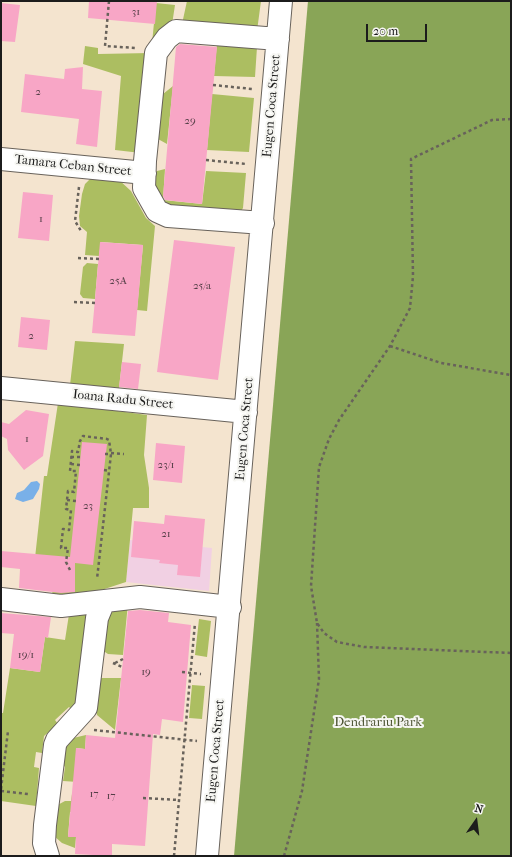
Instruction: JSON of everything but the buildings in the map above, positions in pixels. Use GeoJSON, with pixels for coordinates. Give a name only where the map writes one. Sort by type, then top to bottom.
{"type":"FeatureCollection","features":[{"type":"Feature","properties":{"kind":"street","name":"Eugen Coca Street"},"geometry":{"type":"LineString","coordinates":[[207,856],[230,607],[281,1]]}},
{"type":"Feature","properties":{"kind":"street"},"geometry":{"type":"LineString","coordinates":[[263,223],[168,216],[157,211],[150,200],[144,188],[144,173],[156,53],[167,38],[176,31],[278,39]]}},
{"type":"Feature","properties":{"kind":"street","name":"Tamara Ceban Street"},"geometry":{"type":"LineString","coordinates":[[1,159],[144,173]]}},
{"type":"Feature","properties":{"kind":"street","name":"Ioana Radu Street"},"geometry":{"type":"LineString","coordinates":[[1,388],[246,412]]}},
{"type":"Feature","properties":{"kind":"street"},"geometry":{"type":"LineString","coordinates":[[1,599],[62,606],[140,596],[230,607]]}},
{"type":"Feature","properties":{"kind":"street"},"geometry":{"type":"LineString","coordinates":[[48,856],[44,843],[45,825],[55,745],[57,740],[84,712],[88,703],[97,618],[104,601]]}},
{"type":"Feature","properties":{"kind":"path"},"geometry":{"type":"LineString","coordinates":[[110,1],[105,46],[149,49],[156,53]]}},
{"type":"Feature","properties":{"kind":"path"},"geometry":{"type":"LineString","coordinates":[[213,85],[258,90]]}},
{"type":"Feature","properties":{"kind":"path"},"geometry":{"type":"LineString","coordinates":[[284,856],[302,791],[319,679],[317,623],[311,586],[319,466],[328,439],[339,420],[390,346],[410,308],[413,276],[411,159],[492,120],[511,119]]}},
{"type":"Feature","properties":{"kind":"path"},"geometry":{"type":"LineString","coordinates":[[206,160],[252,164]]}},
{"type":"Feature","properties":{"kind":"path"},"geometry":{"type":"LineString","coordinates":[[81,167],[75,221],[81,231]]}},
{"type":"Feature","properties":{"kind":"path"},"geometry":{"type":"LineString","coordinates":[[78,258],[99,259]]}},
{"type":"Feature","properties":{"kind":"path"},"geometry":{"type":"LineString","coordinates":[[74,302],[95,303]]}},
{"type":"Feature","properties":{"kind":"path"},"geometry":{"type":"LineString","coordinates":[[390,346],[440,363],[511,374]]}},
{"type":"Feature","properties":{"kind":"path"},"geometry":{"type":"LineString","coordinates":[[70,570],[66,562],[68,548],[61,548],[63,530],[69,530],[71,510],[66,509],[68,491],[74,492],[76,471],[70,471],[72,452],[78,452],[80,440],[83,436],[109,440],[112,454],[97,579]]}},
{"type":"Feature","properties":{"kind":"path"},"geometry":{"type":"LineString","coordinates":[[106,454],[124,454]]}},
{"type":"Feature","properties":{"kind":"path"},"geometry":{"type":"LineString","coordinates":[[72,456],[81,457]]}},
{"type":"Feature","properties":{"kind":"path"},"geometry":{"type":"LineString","coordinates":[[71,464],[80,465]]}},
{"type":"Feature","properties":{"kind":"path"},"geometry":{"type":"LineString","coordinates":[[104,470],[110,470]]}},
{"type":"Feature","properties":{"kind":"path"},"geometry":{"type":"LineString","coordinates":[[101,496],[106,496]]}},
{"type":"Feature","properties":{"kind":"path"},"geometry":{"type":"LineString","coordinates":[[67,500],[76,501]]}},
{"type":"Feature","properties":{"kind":"path"},"geometry":{"type":"LineString","coordinates":[[99,512],[105,513]]}},
{"type":"Feature","properties":{"kind":"path"},"geometry":{"type":"LineString","coordinates":[[96,536],[102,537]]}},
{"type":"Feature","properties":{"kind":"path"},"geometry":{"type":"LineString","coordinates":[[95,549],[100,550]]}},
{"type":"Feature","properties":{"kind":"path"},"geometry":{"type":"LineString","coordinates":[[174,856],[197,602]]}},
{"type":"Feature","properties":{"kind":"path"},"geometry":{"type":"LineString","coordinates":[[317,623],[324,633],[337,642],[364,647],[511,653]]}},
{"type":"Feature","properties":{"kind":"path"},"geometry":{"type":"LineString","coordinates":[[122,667],[114,664],[123,659]]}},
{"type":"Feature","properties":{"kind":"path"},"geometry":{"type":"LineString","coordinates":[[182,672],[191,673]]}},
{"type":"Feature","properties":{"kind":"path"},"geometry":{"type":"LineString","coordinates":[[70,727],[198,741]]}},
{"type":"Feature","properties":{"kind":"path"},"geometry":{"type":"LineString","coordinates":[[8,730],[1,790],[26,794]]}},
{"type":"Feature","properties":{"kind":"path"},"geometry":{"type":"LineString","coordinates":[[143,798],[179,800]]}},
{"type":"Feature","properties":{"kind":"shaded area"},"geometry":{"type":"Polygon","coordinates":[[[130,540],[212,548],[209,591],[126,582],[130,540]]]}},
{"type":"Feature","properties":{"kind":"green space"},"geometry":{"type":"Polygon","coordinates":[[[187,1],[261,1],[257,31],[182,24],[187,1]]]}},
{"type":"Feature","properties":{"kind":"green space","name":"Dendrariu Park"},"geometry":{"type":"Polygon","coordinates":[[[308,1],[511,1],[511,856],[234,856],[308,1]]]}},
{"type":"Feature","properties":{"kind":"green space"},"geometry":{"type":"Polygon","coordinates":[[[156,3],[175,5],[171,31],[152,43],[156,3]]]}},
{"type":"Feature","properties":{"kind":"green space"},"geometry":{"type":"Polygon","coordinates":[[[217,43],[257,47],[255,77],[214,76],[217,43]]]}},
{"type":"Feature","properties":{"kind":"green space"},"geometry":{"type":"Polygon","coordinates":[[[85,46],[98,48],[98,54],[150,53],[141,153],[115,150],[121,76],[83,64],[85,46]]]}},
{"type":"Feature","properties":{"kind":"green space"},"geometry":{"type":"Polygon","coordinates":[[[173,86],[167,144],[158,139],[155,129],[158,98],[173,86]]]}},
{"type":"Feature","properties":{"kind":"green space"},"geometry":{"type":"Polygon","coordinates":[[[212,94],[254,98],[249,152],[207,150],[212,94]]]}},
{"type":"Feature","properties":{"kind":"green space"},"geometry":{"type":"Polygon","coordinates":[[[165,169],[163,200],[202,204],[206,171],[246,173],[243,208],[239,214],[182,208],[162,203],[152,178],[157,171],[165,169]]]}},
{"type":"Feature","properties":{"kind":"green space"},"geometry":{"type":"Polygon","coordinates":[[[92,177],[118,179],[131,191],[146,218],[155,226],[147,311],[137,310],[143,245],[101,242],[99,256],[85,255],[87,232],[80,226],[79,216],[85,184],[92,177]]]}},
{"type":"Feature","properties":{"kind":"green space"},"geometry":{"type":"Polygon","coordinates":[[[87,263],[98,264],[95,299],[83,298],[80,294],[83,267],[87,263]]]}},
{"type":"Feature","properties":{"kind":"green space"},"geometry":{"type":"Polygon","coordinates":[[[75,341],[124,344],[119,388],[70,385],[75,341]]]}},
{"type":"Feature","properties":{"kind":"green space"},"geometry":{"type":"Polygon","coordinates":[[[58,403],[147,415],[144,455],[149,488],[149,508],[133,508],[126,582],[80,597],[52,596],[55,569],[34,567],[44,476],[47,476],[58,403]]]}},
{"type":"Feature","properties":{"kind":"green space"},"geometry":{"type":"Polygon","coordinates":[[[128,603],[123,655],[108,654],[102,650],[105,615],[128,603]]]}},
{"type":"Feature","properties":{"kind":"green space"},"geometry":{"type":"Polygon","coordinates":[[[70,608],[85,610],[91,623],[79,706],[73,711],[69,707],[55,720],[58,724],[44,736],[42,753],[36,752],[34,767],[39,768],[36,806],[1,801],[1,713],[3,713],[10,668],[40,672],[45,637],[65,640],[70,608]]]}},
{"type":"Feature","properties":{"kind":"green space"},"geometry":{"type":"Polygon","coordinates":[[[199,619],[211,621],[207,657],[195,655],[199,619]]]}},
{"type":"Feature","properties":{"kind":"green space"},"geometry":{"type":"Polygon","coordinates":[[[102,678],[121,678],[115,730],[97,715],[96,706],[98,680],[102,678]]]}},
{"type":"Feature","properties":{"kind":"green space"},"geometry":{"type":"Polygon","coordinates":[[[192,685],[205,686],[202,719],[189,718],[192,685]]]}},
{"type":"Feature","properties":{"kind":"green space"},"geometry":{"type":"Polygon","coordinates":[[[86,735],[85,749],[76,748],[78,782],[63,781],[65,767],[61,762],[62,745],[69,739],[86,735]]]}},
{"type":"Feature","properties":{"kind":"green space"},"geometry":{"type":"Polygon","coordinates":[[[72,794],[75,812],[70,812],[68,836],[76,837],[75,848],[62,843],[54,836],[52,808],[65,801],[71,801],[72,794]]]}},
{"type":"Feature","properties":{"kind":"water"},"geometry":{"type":"Polygon","coordinates":[[[37,481],[40,484],[39,489],[33,499],[23,502],[15,499],[17,493],[24,490],[31,482],[37,481]]]}}]}
